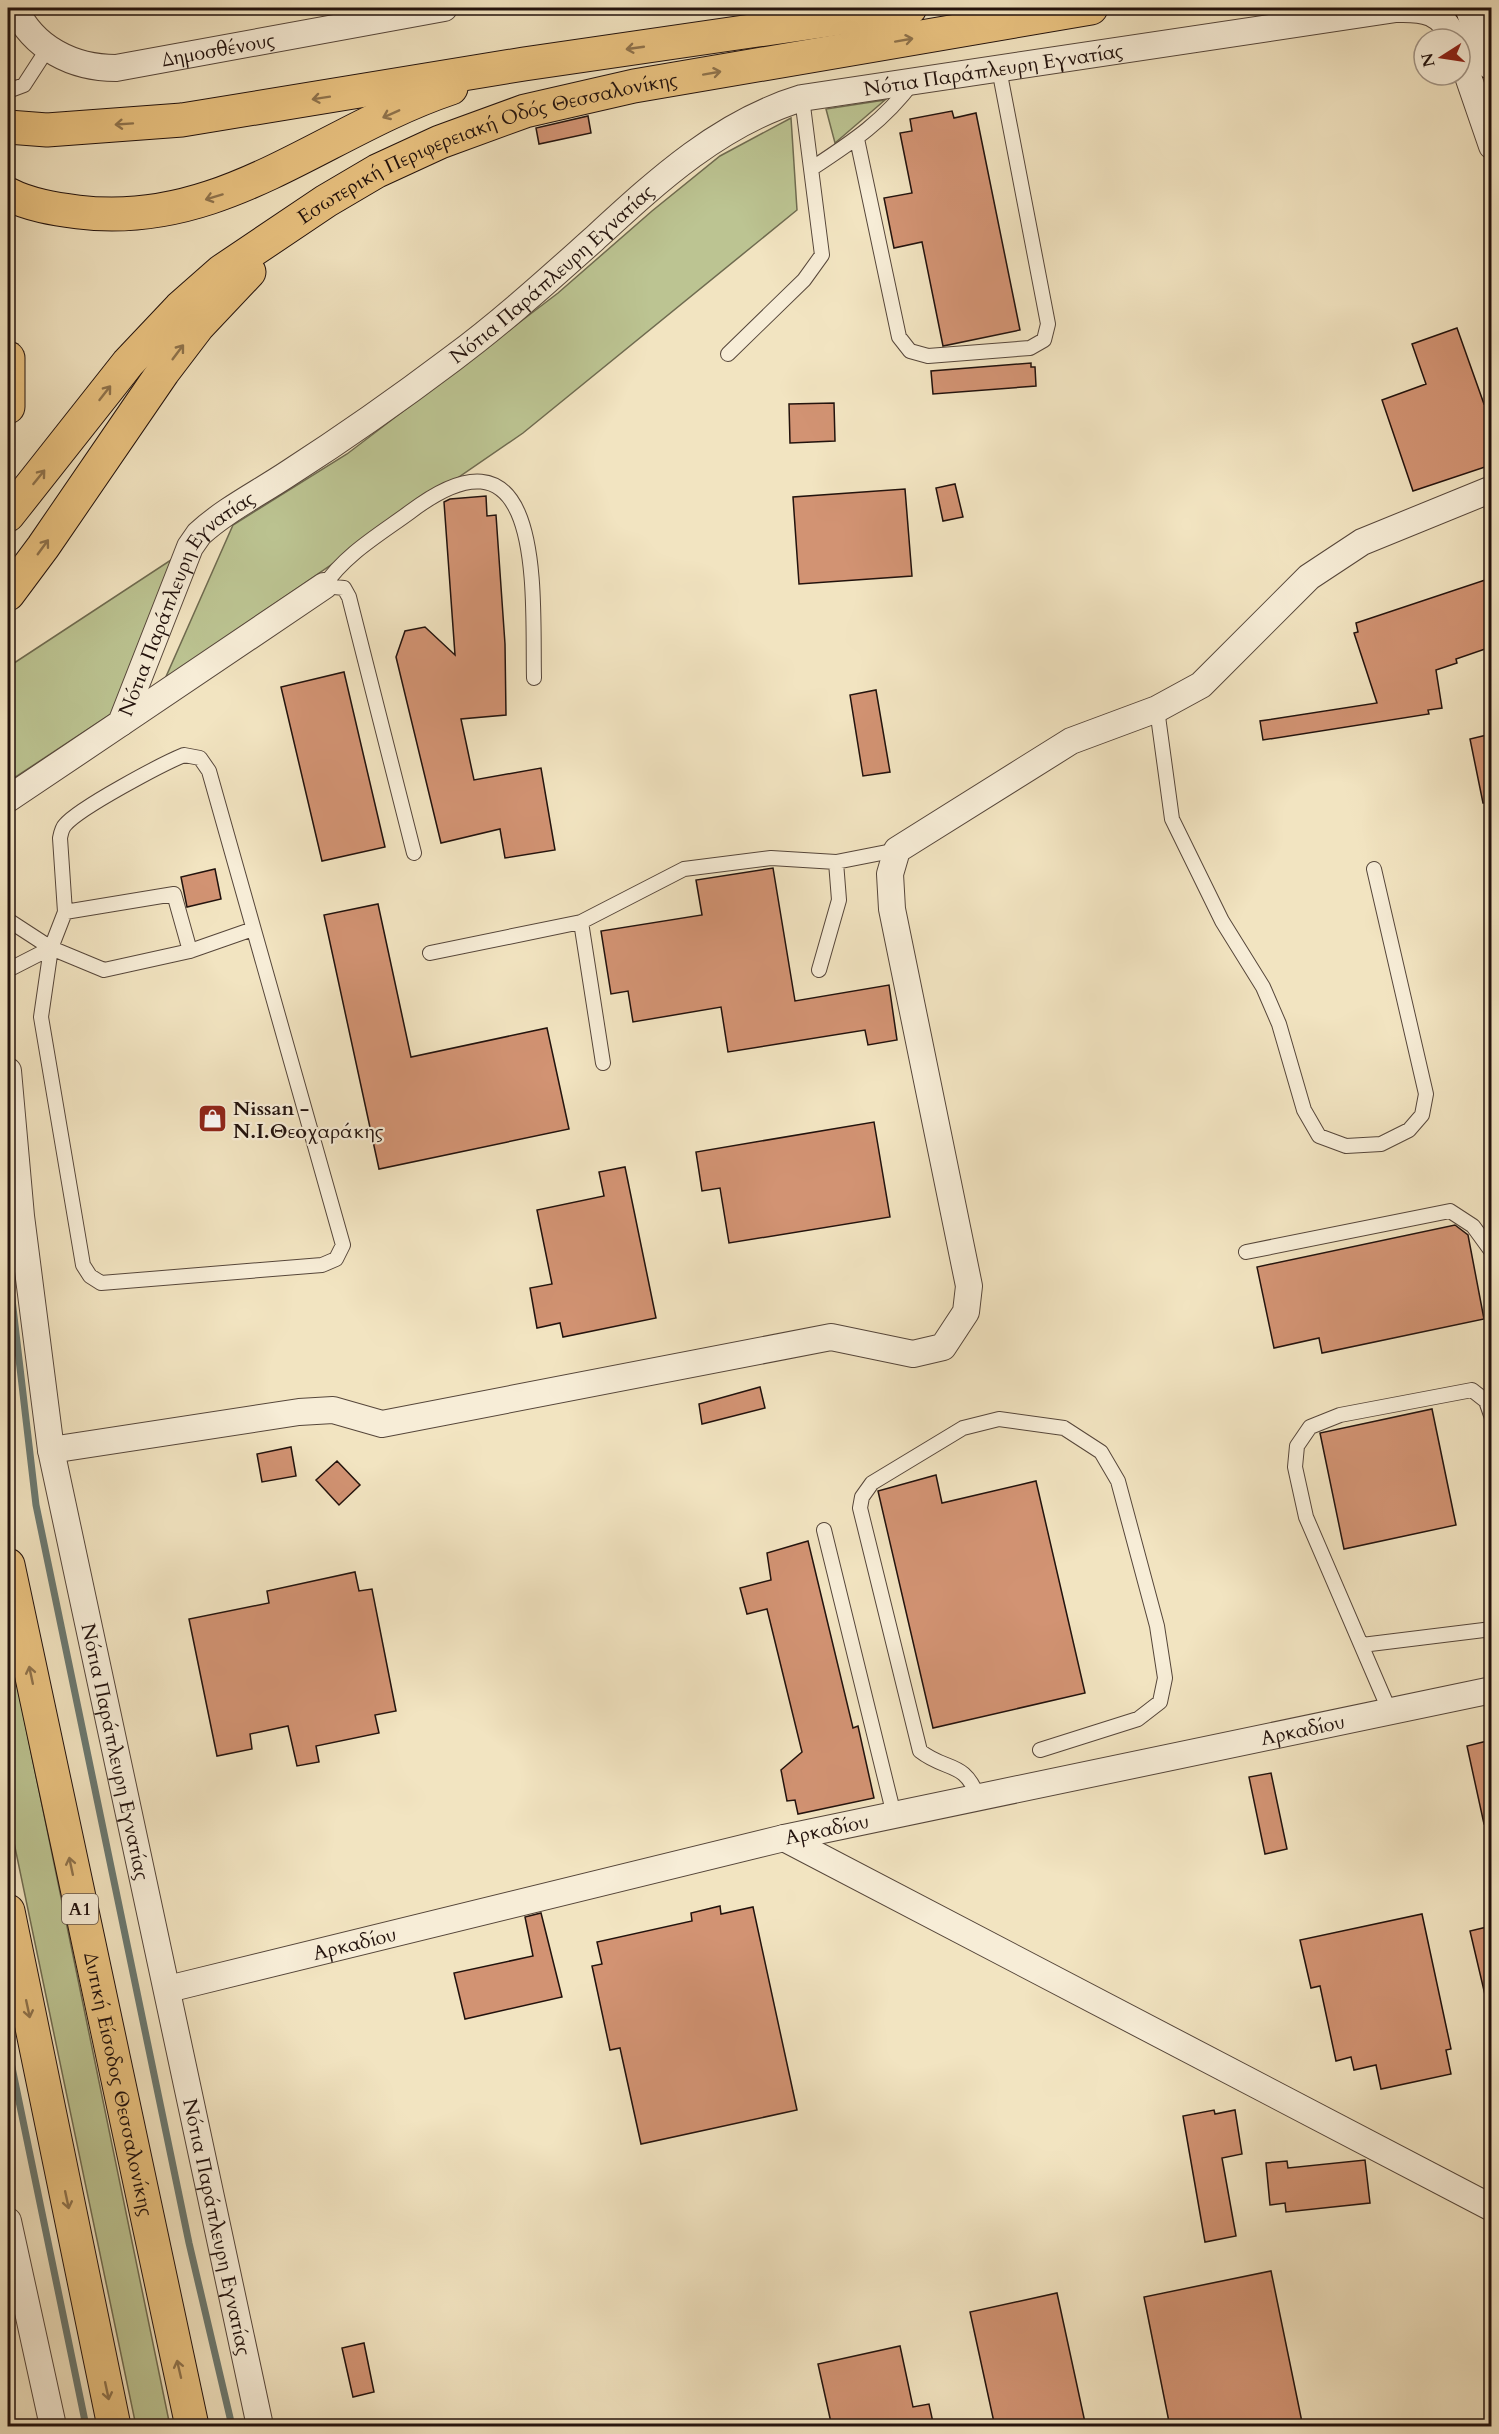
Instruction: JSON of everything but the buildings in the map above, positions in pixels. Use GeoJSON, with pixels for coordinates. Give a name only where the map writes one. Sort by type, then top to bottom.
{"type":"FeatureCollection","features":[{"type":"Feature","properties":{"kind":"highway","name":"Εσωτερική Περιφερειακή Οδός Θεσσαλονίκης"},"geometry":{"type":"LineString","coordinates":[[8,127],[48,130],[183,120],[524,64],[903,8]]}},
{"type":"Feature","properties":{"kind":"highway","name":"Εσωτερική Περιφερειακή Οδός Θεσσαλονίκης"},"geometry":{"type":"LineString","coordinates":[[8,515],[128,363],[180,308],[222,271],[377,171],[440,142],[525,111],[634,86],[1091,8]]}},
{"type":"Feature","properties":{"kind":"highway"},"geometry":{"type":"LineString","coordinates":[[8,194],[55,209],[98,214],[138,215],[179,208],[235,191],[445,90],[524,64]]}},
{"type":"Feature","properties":{"kind":"highway"},"geometry":{"type":"LineString","coordinates":[[8,594],[198,326],[304,217]]}},
{"type":"Feature","properties":{"kind":"highway"},"geometry":{"type":"LineString","coordinates":[[8,358],[8,406]]}},
{"type":"Feature","properties":{"kind":"highway","name":"Δυτική Είσοδος Θεσσαλονίκης"},"geometry":{"type":"LineString","coordinates":[[8,1565],[192,2427]]}},
{"type":"Feature","properties":{"kind":"highway"},"geometry":{"type":"LineString","coordinates":[[8,1911],[114,2427]]}},
{"type":"Feature","properties":{"kind":"main road"},"geometry":{"type":"LineString","coordinates":[[1472,8],[1491,63]]}},
{"type":"Feature","properties":{"kind":"street","name":"Δημοσθένους"},"geometry":{"type":"LineString","coordinates":[[15,8],[35,38],[57,54],[93,68],[116,68],[444,8]]}},
{"type":"Feature","properties":{"kind":"street","name":"Νότια Παράπλευρη Εγνατίας"},"geometry":{"type":"LineString","coordinates":[[8,799],[121,723],[190,547],[203,530],[367,422],[455,358],[527,299],[639,198],[715,138],[774,106],[802,98],[1389,9],[1417,9],[1433,13],[1448,27]]}},
{"type":"Feature","properties":{"kind":"street"},"geometry":{"type":"LineString","coordinates":[[1471,87],[1491,146]]}},
{"type":"Feature","properties":{"kind":"street"},"geometry":{"type":"LineString","coordinates":[[51,1450],[299,1413],[333,1410],[382,1424],[831,1337],[913,1354],[943,1347],[966,1312],[969,1286],[892,909],[890,874],[897,850],[1071,741],[1157,709],[1201,685],[1318,571],[1362,542],[1491,489]]}},
{"type":"Feature","properties":{"kind":"street"},"geometry":{"type":"LineString","coordinates":[[121,723],[324,586]]}},
{"type":"Feature","properties":{"kind":"street","name":"Νότια Παράπλευρη Εγνατίας"},"geometry":{"type":"LineString","coordinates":[[8,1071],[21,1216],[51,1450],[260,2427]]}},
{"type":"Feature","properties":{"kind":"street","name":"Αρκαδίου"},"geometry":{"type":"LineString","coordinates":[[168,1989],[784,1838],[1491,1690]]}},
{"type":"Feature","properties":{"kind":"street"},"geometry":{"type":"LineString","coordinates":[[784,1838],[1491,2208]]}},
{"type":"Feature","properties":{"kind":"street"},"geometry":{"type":"LineString","coordinates":[[8,2223],[53,2427]]}},
{"type":"Feature","properties":{"kind":"lane"},"geometry":{"type":"LineString","coordinates":[[8,91],[24,85],[48,48]]}},
{"type":"Feature","properties":{"kind":"lane"},"geometry":{"type":"LineString","coordinates":[[857,140],[899,337],[910,351],[928,357],[1030,348],[1044,340],[1048,324],[999,69]]}},
{"type":"Feature","properties":{"kind":"lane"},"geometry":{"type":"LineString","coordinates":[[811,170],[857,140],[893,109],[913,82]]}},
{"type":"Feature","properties":{"kind":"lane"},"geometry":{"type":"LineString","coordinates":[[728,354],[804,280],[822,255],[802,98]]}},
{"type":"Feature","properties":{"kind":"lane"},"geometry":{"type":"LineString","coordinates":[[324,586],[341,564],[437,491],[459,483],[484,482],[503,489],[522,521],[532,556],[534,678]]}},
{"type":"Feature","properties":{"kind":"lane"},"geometry":{"type":"LineString","coordinates":[[324,586],[344,588],[349,597],[414,854]]}},
{"type":"Feature","properties":{"kind":"lane"},"geometry":{"type":"LineString","coordinates":[[1157,709],[1172,819],[1222,921],[1263,987],[1279,1024],[1304,1110],[1319,1136],[1346,1146],[1381,1144],[1409,1130],[1422,1115],[1426,1094],[1374,869]]}},
{"type":"Feature","properties":{"kind":"lane"},"geometry":{"type":"LineString","coordinates":[[192,755],[206,764],[342,1237],[343,1245],[336,1259],[322,1265],[108,1283],[90,1276],[83,1265],[41,1022],[51,948],[65,912],[60,838],[65,825],[176,758],[192,755]]}},
{"type":"Feature","properties":{"kind":"lane"},"geometry":{"type":"LineString","coordinates":[[430,953],[580,922],[684,869],[771,858],[836,862],[897,850]]}},
{"type":"Feature","properties":{"kind":"lane"},"geometry":{"type":"LineString","coordinates":[[819,970],[839,900],[836,862]]}},
{"type":"Feature","properties":{"kind":"lane"},"geometry":{"type":"LineString","coordinates":[[65,912],[174,894],[190,951]]}},
{"type":"Feature","properties":{"kind":"lane"},"geometry":{"type":"LineString","coordinates":[[8,920],[51,948],[104,970],[190,951],[253,929]]}},
{"type":"Feature","properties":{"kind":"lane"},"geometry":{"type":"LineString","coordinates":[[580,922],[603,1063]]}},
{"type":"Feature","properties":{"kind":"lane"},"geometry":{"type":"LineString","coordinates":[[8,970],[51,948]]}},
{"type":"Feature","properties":{"kind":"lane"},"geometry":{"type":"LineString","coordinates":[[1246,1251],[1450,1211],[1473,1226],[1491,1252]]}},
{"type":"Feature","properties":{"kind":"lane"},"geometry":{"type":"LineString","coordinates":[[1390,1712],[1306,1517],[1295,1467],[1297,1446],[1310,1427],[1340,1415],[1472,1390],[1486,1401],[1491,1418]]}},
{"type":"Feature","properties":{"kind":"lane"},"geometry":{"type":"LineString","coordinates":[[978,1797],[972,1781],[958,1768],[931,1760],[920,1751],[860,1508],[862,1497],[872,1483],[963,1428],[999,1419],[1064,1428],[1101,1452],[1121,1492],[1157,1626],[1165,1678],[1160,1702],[1138,1719],[1040,1750]]}},
{"type":"Feature","properties":{"kind":"lane"},"geometry":{"type":"LineString","coordinates":[[824,1530],[894,1815]]}},
{"type":"Feature","properties":{"kind":"lane"},"geometry":{"type":"LineString","coordinates":[[1362,1645],[1491,1629]]}},
{"type":"Feature","properties":{"kind":"green space"},"geometry":{"type":"Polygon","coordinates":[[[885,100],[835,143],[826,109],[885,100]]]}},
{"type":"Feature","properties":{"kind":"green space"},"geometry":{"type":"Polygon","coordinates":[[[791,118],[797,210],[523,433],[165,679],[233,525],[347,454],[558,293],[652,211],[720,156],[791,118]]]}},
{"type":"Feature","properties":{"kind":"green space"},"geometry":{"type":"Polygon","coordinates":[[[177,556],[111,714],[8,782],[8,667],[177,556]]]}},
{"type":"Feature","properties":{"kind":"green space"},"geometry":{"type":"Polygon","coordinates":[[[8,1640],[170,2426],[136,2426],[8,1814],[8,1640]]]}},
{"type":"Feature","properties":{"kind":"waterway"},"geometry":{"type":"LineString","coordinates":[[8,1265],[36,1505],[189,2243],[232,2426]]}},
{"type":"Feature","properties":{"kind":"waterway"},"geometry":{"type":"LineString","coordinates":[[8,2048],[86,2426]]}},
{"type":"Feature","properties":{"kind":"place","name":"Nissan - Ν.Ι.Θεοχαράκης"},"geometry":{"type":"Point","coordinates":[212,1119]}}]}
